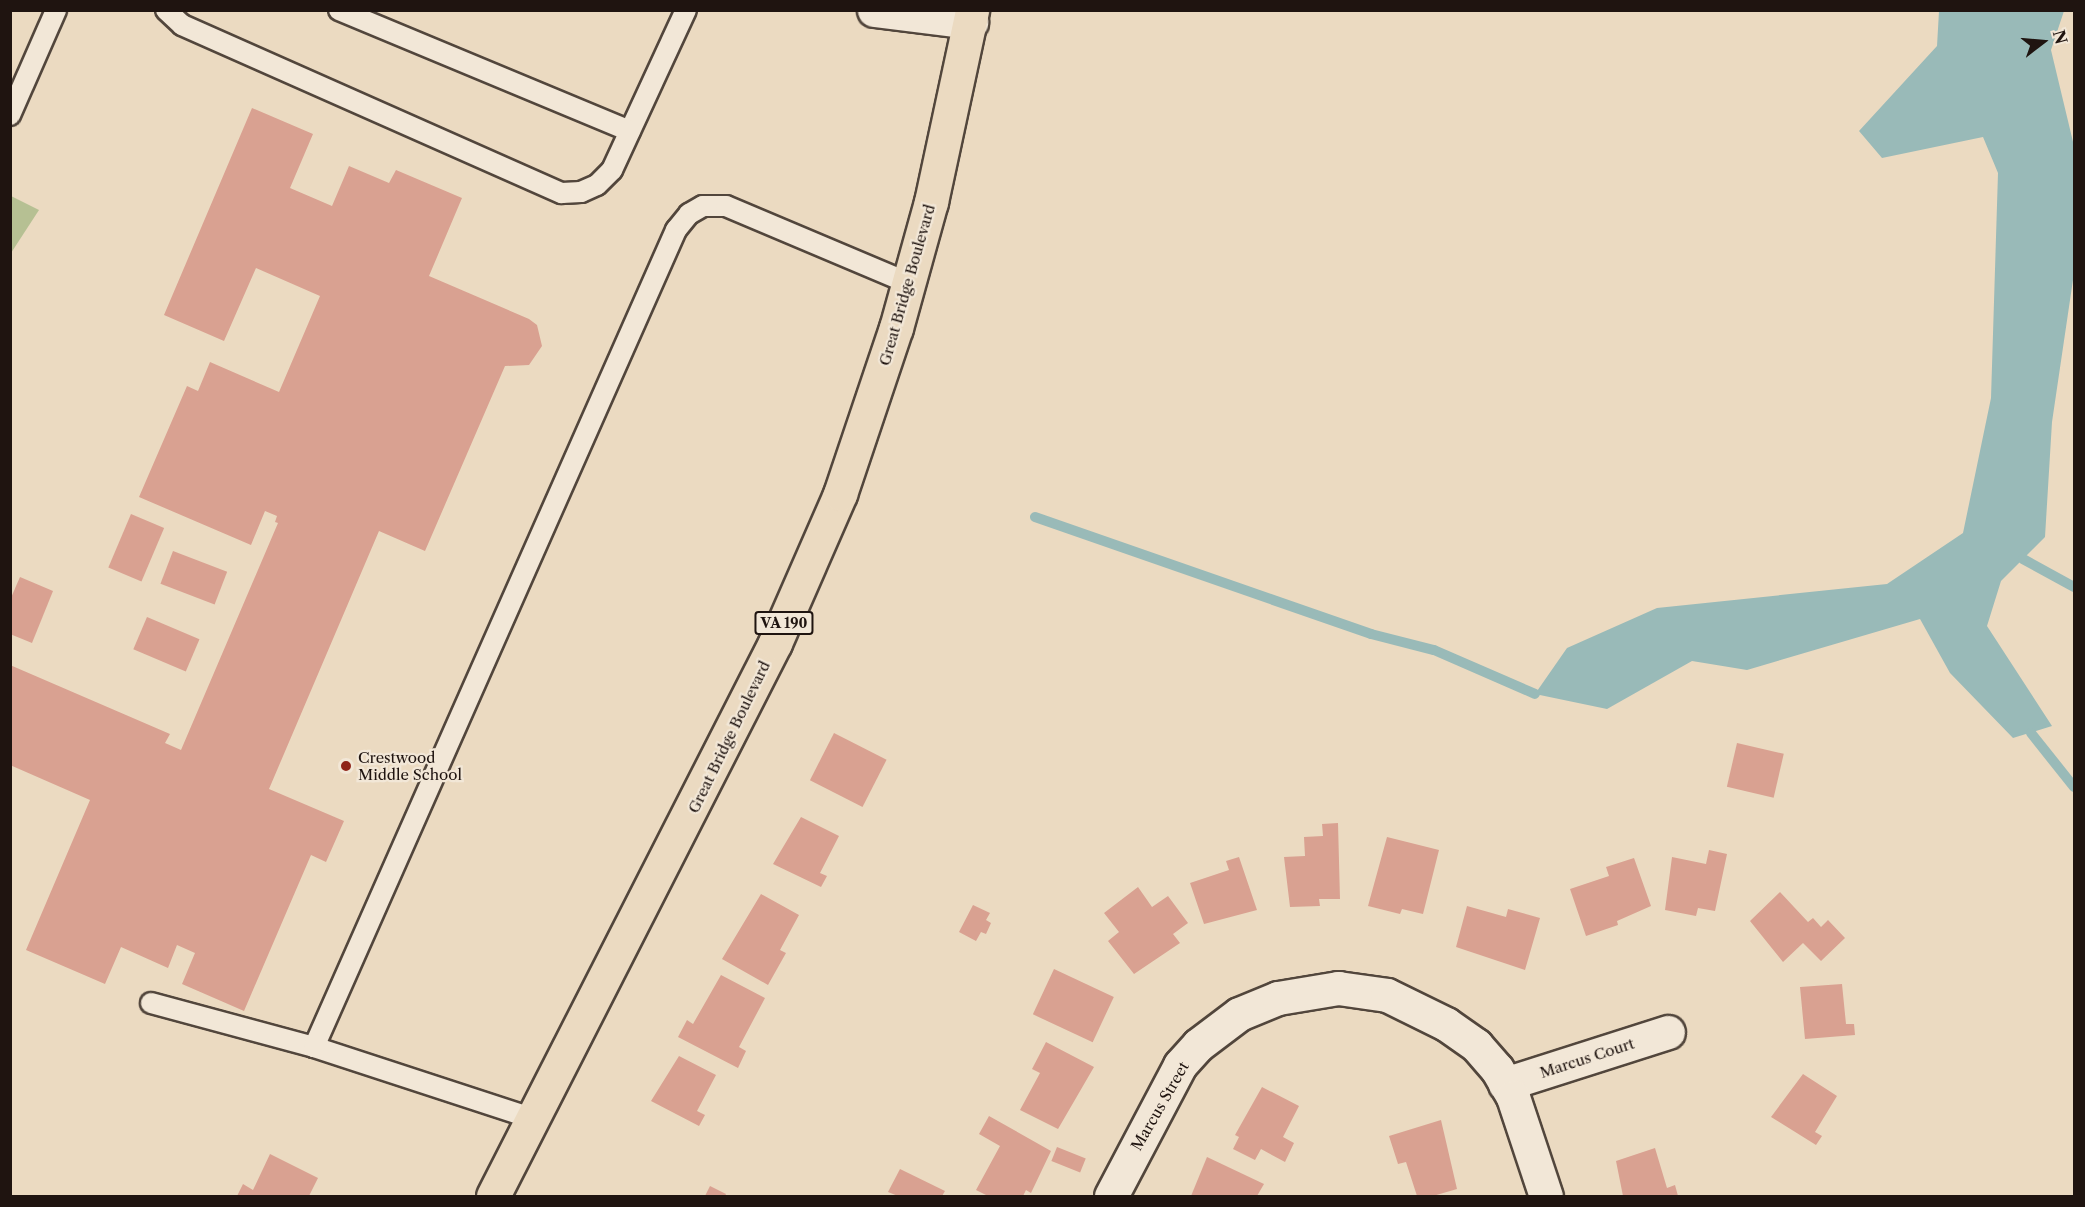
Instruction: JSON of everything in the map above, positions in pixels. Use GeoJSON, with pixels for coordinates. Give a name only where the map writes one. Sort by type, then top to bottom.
{"type":"FeatureCollection","features":[{"type":"Feature","properties":{"kind":"main road","name":"Great Bridge Boulevard"},"geometry":{"type":"LineString","coordinates":[[493,1197],[775,643],[862,434],[931,202],[971,16]]}},
{"type":"Feature","properties":{"kind":"street"},"geometry":{"type":"LineString","coordinates":[[874,10],[971,16]]}},
{"type":"Feature","properties":{"kind":"street","name":"Marcus Street"},"geometry":{"type":"LineString","coordinates":[[1111,1197],[1180,1065],[1198,1045],[1239,1014],[1278,998],[1338,988],[1387,995],[1446,1024],[1476,1045],[1505,1084],[1521,1115],[1546,1197]]}},
{"type":"Feature","properties":{"kind":"street","name":"Marcus Court"},"geometry":{"type":"LineString","coordinates":[[1505,1084],[1668,1032]]}},
{"type":"Feature","properties":{"kind":"lane"},"geometry":{"type":"LineString","coordinates":[[10,115],[56,10]]}},
{"type":"Feature","properties":{"kind":"lane"},"geometry":{"type":"LineString","coordinates":[[166,10],[182,25],[562,193],[581,192],[597,185],[612,170],[686,10]]}},
{"type":"Feature","properties":{"kind":"lane"},"geometry":{"type":"LineString","coordinates":[[339,10],[630,131]]}},
{"type":"Feature","properties":{"kind":"lane"},"geometry":{"type":"LineString","coordinates":[[314,1047],[676,230],[689,214],[703,206],[726,206],[908,283]]}},
{"type":"Feature","properties":{"kind":"lane"},"geometry":{"type":"LineString","coordinates":[[151,1003],[314,1047],[534,1119]]}},
{"type":"Feature","properties":{"kind":"green space"},"geometry":{"type":"Polygon","coordinates":[[[11,196],[39,210],[11,253],[11,196]]]}},
{"type":"Feature","properties":{"kind":"water"},"geometry":{"type":"Polygon","coordinates":[[[1939,11],[2064,11],[2051,50],[2074,146],[2074,273],[2052,422],[2045,537],[2001,581],[1987,626],[2052,726],[2013,738],[1950,673],[1920,619],[1747,670],[1692,661],[1607,709],[1535,694],[1567,648],[1657,608],[1887,584],[1963,533],[1991,398],[1998,173],[1983,137],[1882,158],[1859,131],[1937,46],[1939,11]]]}},
{"type":"Feature","properties":{"kind":"building"},"geometry":{"type":"Polygon","coordinates":[[[252,108],[313,134],[290,188],[332,206],[349,166],[389,183],[396,170],[462,198],[429,276],[529,319],[537,325],[542,346],[529,365],[505,366],[425,551],[379,531],[269,789],[344,821],[326,862],[311,855],[244,1011],[182,984],[195,953],[177,945],[168,968],[121,947],[105,984],[26,950],[90,800],[10,765],[10,665],[170,734],[165,743],[181,750],[278,523],[275,522],[277,516],[265,511],[251,545],[139,497],[187,386],[198,391],[210,362],[279,392],[320,296],[256,268],[224,341],[164,315],[252,108]]]}},
{"type":"Feature","properties":{"kind":"building"},"geometry":{"type":"Polygon","coordinates":[[[131,514],[164,528],[141,581],[108,567],[131,514]]]}},
{"type":"Feature","properties":{"kind":"building"},"geometry":{"type":"Polygon","coordinates":[[[173,551],[227,572],[215,604],[160,584],[173,551]]]}},
{"type":"Feature","properties":{"kind":"building"},"geometry":{"type":"Polygon","coordinates":[[[20,577],[53,591],[32,643],[10,634],[10,600],[20,577]]]}},
{"type":"Feature","properties":{"kind":"building"},"geometry":{"type":"Polygon","coordinates":[[[147,617],[199,639],[186,671],[133,649],[147,617]]]}},
{"type":"Feature","properties":{"kind":"building"},"geometry":{"type":"Polygon","coordinates":[[[834,733],[887,760],[863,807],[810,780],[834,733]]]}},
{"type":"Feature","properties":{"kind":"building"},"geometry":{"type":"Polygon","coordinates":[[[1737,743],[1784,754],[1774,798],[1727,787],[1737,743]]]}},
{"type":"Feature","properties":{"kind":"building"},"geometry":{"type":"Polygon","coordinates":[[[801,817],[839,836],[820,873],[827,876],[821,887],[773,864],[801,817]]]}},
{"type":"Feature","properties":{"kind":"building"},"geometry":{"type":"Polygon","coordinates":[[[1338,823],[1340,899],[1319,899],[1320,906],[1290,907],[1284,857],[1305,856],[1304,837],[1323,836],[1322,824],[1338,823]]]}},
{"type":"Feature","properties":{"kind":"building"},"geometry":{"type":"Polygon","coordinates":[[[1387,837],[1439,850],[1423,914],[1402,909],[1400,914],[1368,906],[1387,837]]]}},
{"type":"Feature","properties":{"kind":"building"},"geometry":{"type":"Polygon","coordinates":[[[1709,850],[1727,854],[1715,911],[1698,908],[1696,916],[1665,910],[1672,857],[1706,864],[1709,850]]]}},
{"type":"Feature","properties":{"kind":"building"},"geometry":{"type":"Polygon","coordinates":[[[1239,857],[1257,910],[1204,924],[1190,883],[1229,870],[1226,861],[1239,857]]]}},
{"type":"Feature","properties":{"kind":"building"},"geometry":{"type":"Polygon","coordinates":[[[1634,858],[1651,906],[1617,921],[1618,925],[1586,936],[1570,889],[1609,876],[1606,867],[1634,858]]]}},
{"type":"Feature","properties":{"kind":"building"},"geometry":{"type":"Polygon","coordinates":[[[1138,887],[1152,907],[1168,896],[1188,923],[1173,934],[1180,943],[1134,974],[1108,941],[1119,932],[1104,913],[1138,887]]]}},
{"type":"Feature","properties":{"kind":"building"},"geometry":{"type":"Polygon","coordinates":[[[1780,892],[1808,922],[1813,918],[1821,927],[1828,920],[1845,938],[1821,961],[1803,943],[1783,962],[1750,921],[1780,892]]]}},
{"type":"Feature","properties":{"kind":"building"},"geometry":{"type":"Polygon","coordinates":[[[761,894],[799,915],[780,950],[786,953],[768,985],[722,959],[761,894]]]}},
{"type":"Feature","properties":{"kind":"building"},"geometry":{"type":"Polygon","coordinates":[[[973,905],[990,913],[986,920],[991,923],[986,934],[981,932],[976,941],[959,932],[973,905]]]}},
{"type":"Feature","properties":{"kind":"building"},"geometry":{"type":"Polygon","coordinates":[[[1467,906],[1506,917],[1508,909],[1540,918],[1525,970],[1456,947],[1467,906]]]}},
{"type":"Feature","properties":{"kind":"building"},"geometry":{"type":"Polygon","coordinates":[[[1054,969],[1114,997],[1093,1042],[1033,1014],[1054,969]]]}},
{"type":"Feature","properties":{"kind":"building"},"geometry":{"type":"Polygon","coordinates":[[[721,975],[765,998],[739,1047],[746,1051],[738,1068],[678,1037],[687,1020],[693,1024],[721,975]]]}},
{"type":"Feature","properties":{"kind":"building"},"geometry":{"type":"Polygon","coordinates":[[[1842,984],[1846,1024],[1854,1024],[1855,1035],[1805,1039],[1800,987],[1842,984]]]}},
{"type":"Feature","properties":{"kind":"building"},"geometry":{"type":"Polygon","coordinates":[[[1046,1042],[1094,1067],[1058,1129],[1020,1110],[1040,1073],[1032,1069],[1046,1042]]]}},
{"type":"Feature","properties":{"kind":"building"},"geometry":{"type":"Polygon","coordinates":[[[679,1056],[716,1075],[697,1111],[705,1115],[699,1126],[651,1101],[679,1056]]]}},
{"type":"Feature","properties":{"kind":"building"},"geometry":{"type":"Polygon","coordinates":[[[1803,1074],[1837,1096],[1815,1132],[1822,1136],[1816,1145],[1771,1117],[1803,1074]]]}},
{"type":"Feature","properties":{"kind":"building"},"geometry":{"type":"Polygon","coordinates":[[[1262,1087],[1299,1106],[1283,1137],[1294,1143],[1285,1162],[1261,1149],[1255,1160],[1233,1149],[1239,1137],[1235,1135],[1262,1087]]]}},
{"type":"Feature","properties":{"kind":"building"},"geometry":{"type":"Polygon","coordinates":[[[989,1116],[1051,1151],[1031,1193],[1026,1190],[1023,1196],[988,1196],[976,1190],[1000,1146],[979,1134],[989,1116]]]}},
{"type":"Feature","properties":{"kind":"building"},"geometry":{"type":"Polygon","coordinates":[[[1441,1120],[1457,1189],[1433,1196],[1417,1196],[1406,1162],[1398,1164],[1389,1136],[1441,1120]]]}},
{"type":"Feature","properties":{"kind":"building"},"geometry":{"type":"Polygon","coordinates":[[[1057,1147],[1086,1159],[1080,1173],[1051,1161],[1057,1147]]]}},
{"type":"Feature","properties":{"kind":"building"},"geometry":{"type":"Polygon","coordinates":[[[1655,1148],[1667,1188],[1675,1185],[1678,1196],[1623,1196],[1616,1161],[1655,1148]]]}},
{"type":"Feature","properties":{"kind":"building"},"geometry":{"type":"Polygon","coordinates":[[[270,1154],[318,1178],[309,1196],[237,1196],[243,1184],[253,1190],[270,1154]]]}},
{"type":"Feature","properties":{"kind":"building"},"geometry":{"type":"Polygon","coordinates":[[[1207,1157],[1264,1184],[1257,1196],[1191,1196],[1207,1157]]]}},
{"type":"Feature","properties":{"kind":"building"},"geometry":{"type":"Polygon","coordinates":[[[900,1169],[945,1191],[942,1196],[898,1196],[888,1192],[900,1169]]]}},
{"type":"Feature","properties":{"kind":"building"},"geometry":{"type":"Polygon","coordinates":[[[710,1186],[726,1194],[725,1196],[705,1196],[710,1186]]]}},
{"type":"Feature","properties":{"kind":"waterway"},"geometry":{"type":"LineString","coordinates":[[1035,517],[1371,634],[1434,650],[1535,694]]}},
{"type":"Feature","properties":{"kind":"waterway"},"geometry":{"type":"LineString","coordinates":[[2023,559],[2074,587]]}},
{"type":"Feature","properties":{"kind":"waterway"},"geometry":{"type":"LineString","coordinates":[[2031,733],[2074,787]]}},
{"type":"Feature","properties":{"kind":"place","name":"Crestwood Middle School"},"geometry":{"type":"Point","coordinates":[346,766]}}]}
